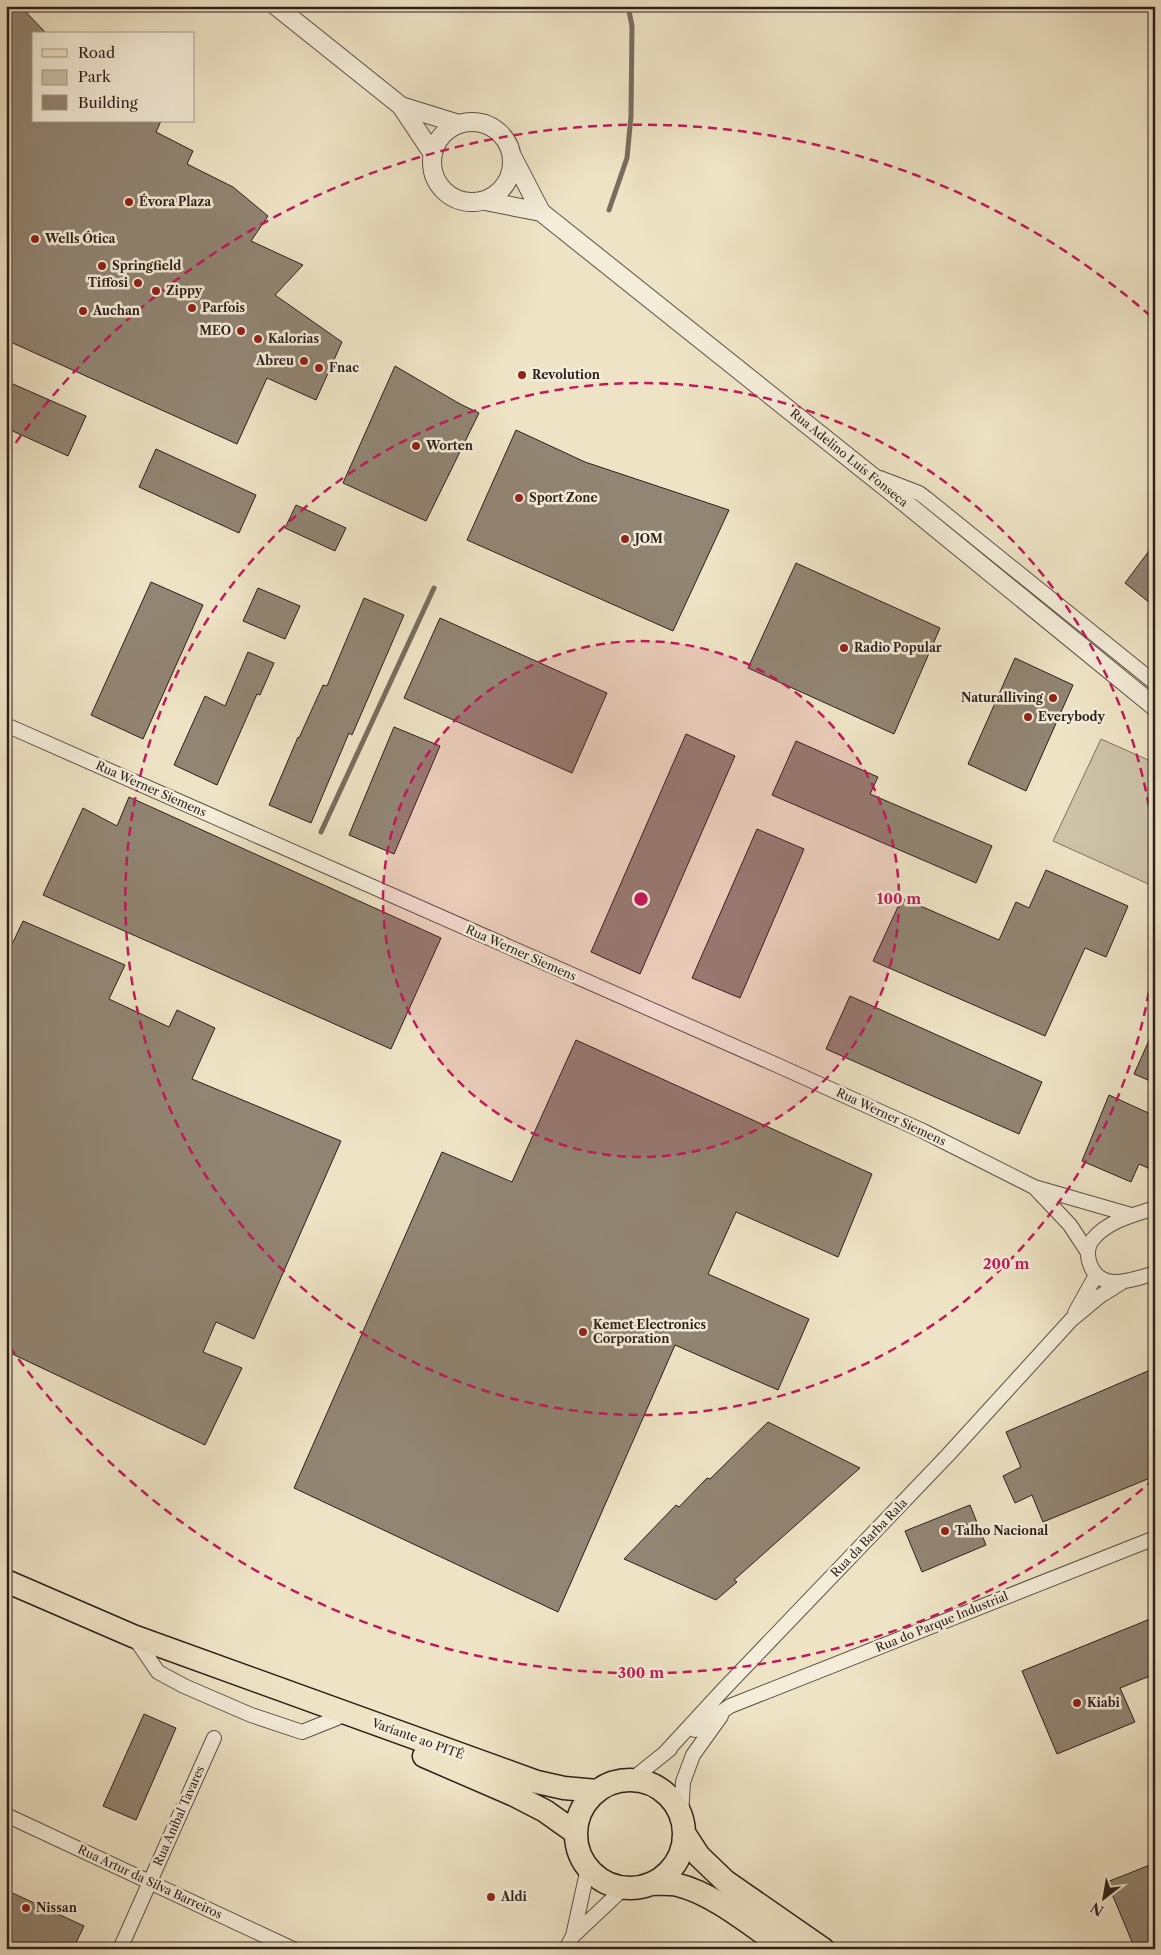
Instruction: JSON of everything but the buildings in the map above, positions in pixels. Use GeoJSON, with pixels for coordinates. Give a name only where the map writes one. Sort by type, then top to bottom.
{"type":"FeatureCollection","features":[{"type":"Feature","properties":{"kind":"main road","name":"Variante ao PITÉ"},"geometry":{"type":"LineString","coordinates":[[6,1581],[133,1636],[537,1782],[564,1788],[597,1790]]}},
{"type":"Feature","properties":{"kind":"main road","name":"Variante ao PITÉ"},"geometry":{"type":"LineString","coordinates":[[242,1676],[514,1795],[545,1811],[576,1833]]}},
{"type":"Feature","properties":{"kind":"main road"},"geometry":{"type":"LineString","coordinates":[[683,1824],[682,1852],[671,1870],[656,1882],[638,1888],[619,1887],[602,1880],[588,1868],[578,1851],[576,1833],[579,1814],[589,1798],[597,1790],[622,1780],[641,1781],[658,1788],[671,1798],[699,1856],[725,1881],[823,1949]]}},
{"type":"Feature","properties":{"kind":"main road"},"geometry":{"type":"LineString","coordinates":[[650,1884],[677,1885],[701,1894],[718,1903],[786,1949]]}},
{"type":"Feature","properties":{"kind":"street"},"geometry":{"type":"LineString","coordinates":[[276,6],[401,106],[432,154]]}},
{"type":"Feature","properties":{"kind":"street"},"geometry":{"type":"LineString","coordinates":[[401,106],[459,124],[477,122],[490,126],[500,133],[508,143],[512,156],[512,170],[510,178],[502,190],[485,201],[471,203],[454,199],[437,184],[432,170],[432,154],[441,136],[459,124]]}},
{"type":"Feature","properties":{"kind":"street","name":"Rua Adelino Luís Fonseca"},"geometry":{"type":"LineString","coordinates":[[512,156],[541,212],[865,470],[1155,707]]}},
{"type":"Feature","properties":{"kind":"street","name":"Rua Adelino Luís Fonseca"},"geometry":{"type":"LineString","coordinates":[[485,201],[541,212]]}},
{"type":"Feature","properties":{"kind":"street"},"geometry":{"type":"LineString","coordinates":[[865,470],[891,483],[919,493],[1155,683]]}},
{"type":"Feature","properties":{"kind":"street","name":"Rua Werner Siemens"},"geometry":{"type":"LineString","coordinates":[[6,725],[923,1131],[1034,1187],[1131,1215]]}},
{"type":"Feature","properties":{"kind":"street","name":"Rua Werner Siemens"},"geometry":{"type":"LineString","coordinates":[[1034,1187],[1070,1225],[1087,1251],[1089,1262],[1096,1275]]}},
{"type":"Feature","properties":{"kind":"street"},"geometry":{"type":"LineString","coordinates":[[1087,1251],[1092,1240],[1106,1228],[1131,1215],[1155,1208]]}},
{"type":"Feature","properties":{"kind":"street","name":"Rua da Barba Rala"},"geometry":{"type":"LineString","coordinates":[[664,1754],[948,1456],[1071,1320],[1100,1296],[1121,1283],[1155,1273]]}},
{"type":"Feature","properties":{"kind":"street"},"geometry":{"type":"LineString","coordinates":[[1096,1275],[1108,1281],[1121,1283]]}},
{"type":"Feature","properties":{"kind":"street","name":"Rua da Barba Rala"},"geometry":{"type":"LineString","coordinates":[[1071,1320],[1096,1275]]}},
{"type":"Feature","properties":{"kind":"street","name":"Rua do Parque Industrial"},"geometry":{"type":"LineString","coordinates":[[730,1706],[1155,1538]]}},
{"type":"Feature","properties":{"kind":"street"},"geometry":{"type":"LineString","coordinates":[[133,1636],[158,1672],[184,1686],[251,1715],[302,1732],[337,1718]]}},
{"type":"Feature","properties":{"kind":"street"},"geometry":{"type":"LineString","coordinates":[[683,1824],[683,1782],[693,1755],[709,1730],[730,1706]]}},
{"type":"Feature","properties":{"kind":"street","name":"Rua da Barba Rala"},"geometry":{"type":"LineString","coordinates":[[630,1781],[705,1721],[730,1706]]}},
{"type":"Feature","properties":{"kind":"street","name":"Rua Aníbal Tavares"},"geometry":{"type":"LineString","coordinates":[[120,1949],[214,1738]]}},
{"type":"Feature","properties":{"kind":"street","name":"Rua Artur da Silva Barreiros"},"geometry":{"type":"LineString","coordinates":[[6,1816],[293,1949]]}},
{"type":"Feature","properties":{"kind":"street"},"geometry":{"type":"LineString","coordinates":[[566,1949],[573,1936],[588,1868]]}},
{"type":"Feature","properties":{"kind":"street"},"geometry":{"type":"LineString","coordinates":[[573,1936],[625,1888]]}},
{"type":"Feature","properties":{"kind":"green space"},"geometry":{"type":"Polygon","coordinates":[[[1101,739],[1155,763],[1155,887],[1053,841],[1101,739]]]}},
{"type":"Feature","properties":{"kind":"waterway"},"geometry":{"type":"LineString","coordinates":[[609,210],[627,158],[631,116],[632,26],[628,6]]}},
{"type":"Feature","properties":{"kind":"waterway"},"geometry":{"type":"LineString","coordinates":[[321,832],[434,588]]}},
{"type":"Feature","properties":{"kind":"place","name":"Évora Plaza"},"geometry":{"type":"Point","coordinates":[129,202]}},
{"type":"Feature","properties":{"kind":"place","name":"Wells Ótica"},"geometry":{"type":"Point","coordinates":[35,239]}},
{"type":"Feature","properties":{"kind":"place","name":"Springfield"},"geometry":{"type":"Point","coordinates":[102,266]}},
{"type":"Feature","properties":{"kind":"place","name":"Tiffosi"},"geometry":{"type":"Point","coordinates":[138,283]}},
{"type":"Feature","properties":{"kind":"place","name":"Zippy"},"geometry":{"type":"Point","coordinates":[156,291]}},
{"type":"Feature","properties":{"kind":"place","name":"Parfois"},"geometry":{"type":"Point","coordinates":[192,308]}},
{"type":"Feature","properties":{"kind":"place","name":"Auchan"},"geometry":{"type":"Point","coordinates":[83,311]}},
{"type":"Feature","properties":{"kind":"place","name":"MEO"},"geometry":{"type":"Point","coordinates":[241,331]}},
{"type":"Feature","properties":{"kind":"place","name":"Kalorias"},"geometry":{"type":"Point","coordinates":[258,339]}},
{"type":"Feature","properties":{"kind":"place","name":"Abreu"},"geometry":{"type":"Point","coordinates":[304,361]}},
{"type":"Feature","properties":{"kind":"place","name":"Fnac"},"geometry":{"type":"Point","coordinates":[319,368]}},
{"type":"Feature","properties":{"kind":"place","name":"Revolution"},"geometry":{"type":"Point","coordinates":[522,375]}},
{"type":"Feature","properties":{"kind":"place","name":"Worten"},"geometry":{"type":"Point","coordinates":[416,446]}},
{"type":"Feature","properties":{"kind":"place","name":"Sport Zone"},"geometry":{"type":"Point","coordinates":[519,498]}},
{"type":"Feature","properties":{"kind":"place","name":"JOM"},"geometry":{"type":"Point","coordinates":[625,539]}},
{"type":"Feature","properties":{"kind":"place","name":"Radio Popular"},"geometry":{"type":"Point","coordinates":[844,648]}},
{"type":"Feature","properties":{"kind":"place","name":"Naturalliving"},"geometry":{"type":"Point","coordinates":[1053,698]}},
{"type":"Feature","properties":{"kind":"place","name":"Everybody"},"geometry":{"type":"Point","coordinates":[1028,717]}},
{"type":"Feature","properties":{"kind":"place","name":"Kemet Electronics Corporation"},"geometry":{"type":"Point","coordinates":[583,1332]}},
{"type":"Feature","properties":{"kind":"place","name":"Talho Nacional"},"geometry":{"type":"Point","coordinates":[945,1531]}},
{"type":"Feature","properties":{"kind":"place","name":"Kiabi"},"geometry":{"type":"Point","coordinates":[1077,1703]}},
{"type":"Feature","properties":{"kind":"place","name":"Aldi"},"geometry":{"type":"Point","coordinates":[491,1897]}},
{"type":"Feature","properties":{"kind":"place","name":"Nissan"},"geometry":{"type":"Point","coordinates":[26,1908]}}]}
